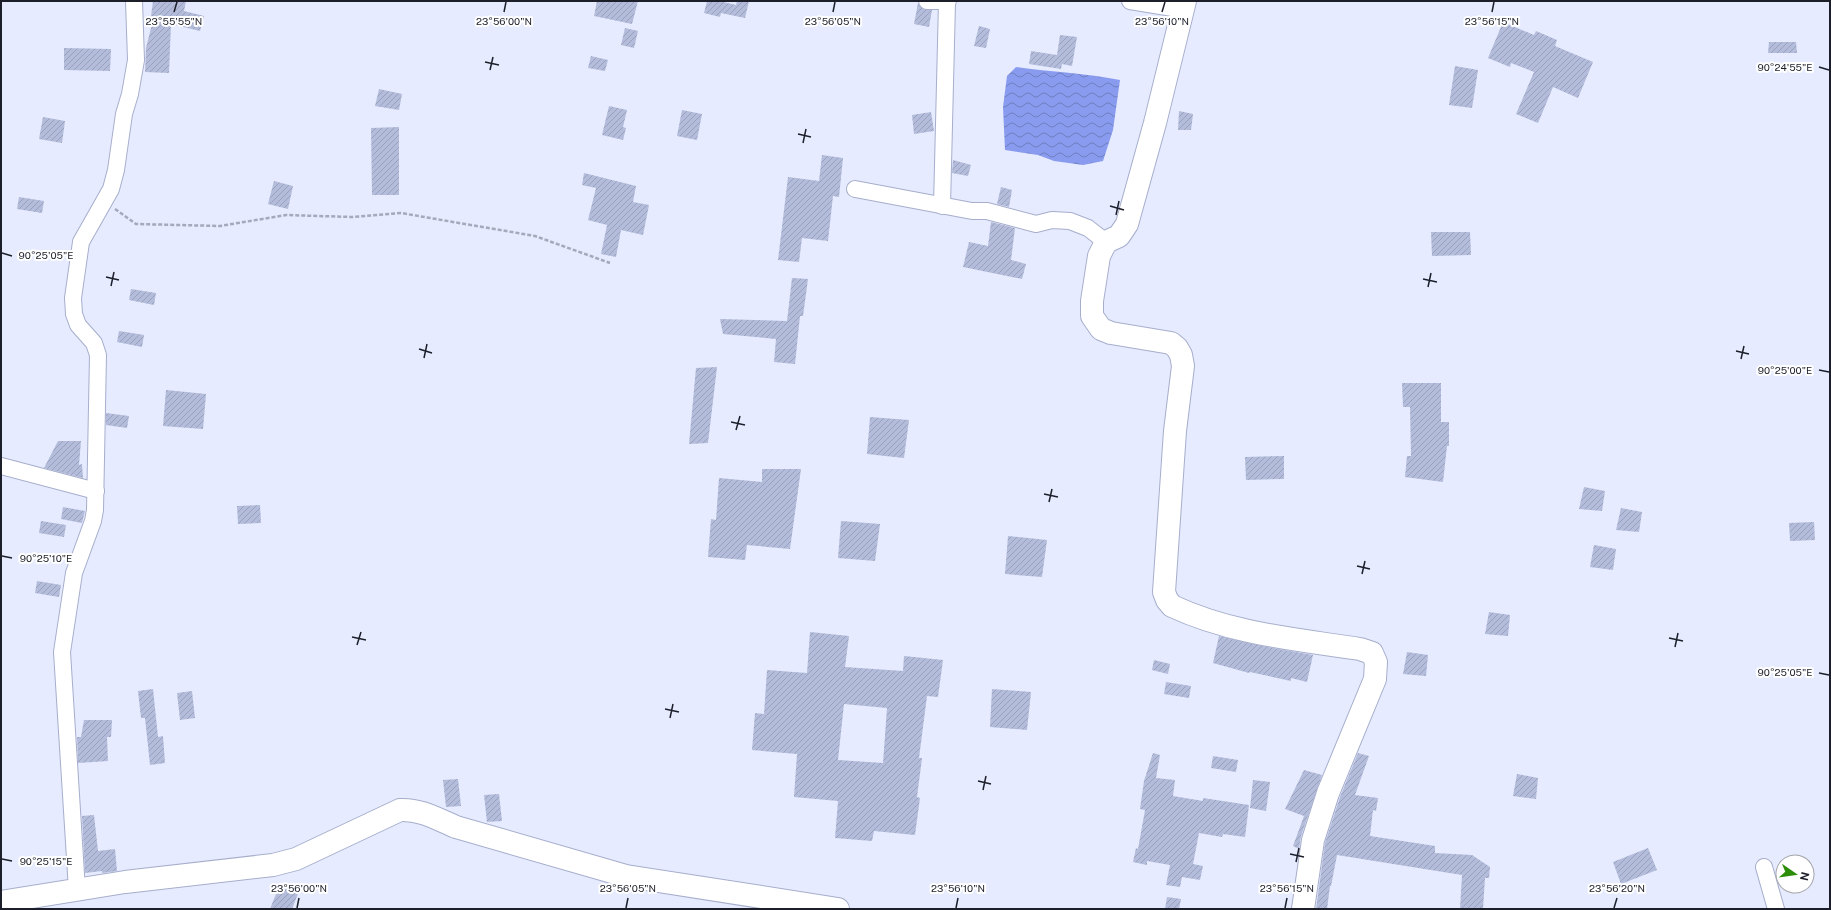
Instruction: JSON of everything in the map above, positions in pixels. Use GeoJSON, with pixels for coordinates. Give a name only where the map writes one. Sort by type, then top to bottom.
{"type":"FeatureCollection","features":[{"type":"Feature","properties":{"kind":"street"},"geometry":{"type":"LineString","coordinates":[[78,890],[62,652],[74,573],[96,510],[98,449],[98,356],[94,342],[78,325],[74,314],[73,298],[81,242],[111,189],[124,114],[130,94],[136,60],[134,1]]}},
{"type":"Feature","properties":{"kind":"street"},"geometry":{"type":"LineString","coordinates":[[927,1],[947,1],[942,206]]}},
{"type":"Feature","properties":{"kind":"street"},"geometry":{"type":"LineString","coordinates":[[1130,1],[1173,8],[1185,4]]}},
{"type":"Feature","properties":{"kind":"street"},"geometry":{"type":"LineString","coordinates":[[1185,4],[1126,224],[1118,236],[1106,242],[1099,256],[1092,301],[1092,316],[1096,324],[1101,329],[1119,336],[1171,343],[1177,348],[1181,355],[1183,366],[1172,472],[1164,592],[1167,600],[1172,606],[1219,625],[1264,635],[1360,649],[1372,653],[1376,662],[1375,679],[1328,793],[1313,840],[1302,909]]}},
{"type":"Feature","properties":{"kind":"street"},"geometry":{"type":"LineString","coordinates":[[855,189],[942,206],[987,212],[1036,224],[1052,220],[1070,221],[1088,228],[1106,242]]}},
{"type":"Feature","properties":{"kind":"street"},"geometry":{"type":"LineString","coordinates":[[1,466],[96,491]]}},
{"type":"Feature","properties":{"kind":"street"},"geometry":{"type":"LineString","coordinates":[[1,902],[125,882],[273,865],[296,859],[400,810],[410,810],[434,816],[456,827],[626,876],[838,909]]}},
{"type":"Feature","properties":{"kind":"street"},"geometry":{"type":"LineString","coordinates":[[1764,867],[1776,909]]}},
{"type":"Feature","properties":{"kind":"path"},"geometry":{"type":"LineString","coordinates":[[105,201],[136,224],[220,226],[286,215],[352,217],[401,213],[535,236],[610,262]]}},
{"type":"Feature","properties":{"kind":"water"},"geometry":{"type":"Polygon","coordinates":[[[1016,67],[1120,80],[1113,130],[1103,161],[1083,165],[1054,161],[1038,155],[1005,150],[1003,107],[1007,76],[1016,67]]]}},
{"type":"Feature","properties":{"kind":"building"},"geometry":{"type":"Polygon","coordinates":[[[153,1],[186,1],[184,11],[204,16],[200,31],[171,24],[169,73],[145,72],[146,48],[154,16],[151,16],[153,1]]]}},
{"type":"Feature","properties":{"kind":"building"},"geometry":{"type":"Polygon","coordinates":[[[597,1],[638,1],[632,24],[594,16],[597,1]]]}},
{"type":"Feature","properties":{"kind":"building"},"geometry":{"type":"Polygon","coordinates":[[[707,1],[719,1],[736,5],[737,1],[749,1],[745,18],[721,13],[720,17],[704,13],[707,1]]]}},
{"type":"Feature","properties":{"kind":"building"},"geometry":{"type":"Polygon","coordinates":[[[918,3],[923,9],[932,10],[929,27],[914,24],[918,3]]]}},
{"type":"Feature","properties":{"kind":"building"},"geometry":{"type":"Polygon","coordinates":[[[1503,22],[1534,35],[1536,31],[1557,40],[1555,46],[1593,62],[1578,98],[1553,87],[1538,123],[1516,114],[1534,72],[1511,63],[1510,67],[1488,58],[1503,22]]]}},
{"type":"Feature","properties":{"kind":"building"},"geometry":{"type":"Polygon","coordinates":[[[979,26],[990,29],[986,48],[974,46],[979,26]]]}},
{"type":"Feature","properties":{"kind":"building"},"geometry":{"type":"Polygon","coordinates":[[[625,28],[638,31],[634,48],[621,45],[625,28]]]}},
{"type":"Feature","properties":{"kind":"building"},"geometry":{"type":"Polygon","coordinates":[[[1060,35],[1077,37],[1072,66],[1062,64],[1061,69],[1029,64],[1031,51],[1057,55],[1060,35]]]}},
{"type":"Feature","properties":{"kind":"building"},"geometry":{"type":"Polygon","coordinates":[[[1769,42],[1796,42],[1797,53],[1768,53],[1769,42]]]}},
{"type":"Feature","properties":{"kind":"building"},"geometry":{"type":"Polygon","coordinates":[[[64,48],[111,49],[110,71],[64,70],[64,48]]]}},
{"type":"Feature","properties":{"kind":"building"},"geometry":{"type":"Polygon","coordinates":[[[591,56],[608,60],[605,71],[588,68],[591,56]]]}},
{"type":"Feature","properties":{"kind":"building"},"geometry":{"type":"Polygon","coordinates":[[[1455,66],[1478,70],[1472,108],[1449,105],[1455,66]]]}},
{"type":"Feature","properties":{"kind":"building"},"geometry":{"type":"Polygon","coordinates":[[[379,89],[402,94],[399,110],[375,106],[379,89]]]}},
{"type":"Feature","properties":{"kind":"building"},"geometry":{"type":"Polygon","coordinates":[[[609,106],[627,110],[623,127],[626,128],[623,140],[602,135],[609,106]]]}},
{"type":"Feature","properties":{"kind":"building"},"geometry":{"type":"Polygon","coordinates":[[[682,110],[702,114],[697,140],[677,136],[682,110]]]}},
{"type":"Feature","properties":{"kind":"building"},"geometry":{"type":"Polygon","coordinates":[[[1179,111],[1193,114],[1191,130],[1178,130],[1179,111]]]}},
{"type":"Feature","properties":{"kind":"building"},"geometry":{"type":"Polygon","coordinates":[[[931,112],[934,131],[914,134],[912,115],[931,112]]]}},
{"type":"Feature","properties":{"kind":"building"},"geometry":{"type":"Polygon","coordinates":[[[43,117],[65,121],[62,143],[39,139],[43,117]]]}},
{"type":"Feature","properties":{"kind":"building"},"geometry":{"type":"Polygon","coordinates":[[[399,127],[399,195],[372,195],[371,128],[399,127]]]}},
{"type":"Feature","properties":{"kind":"building"},"geometry":{"type":"Polygon","coordinates":[[[822,155],[843,158],[839,197],[833,196],[828,241],[802,238],[799,262],[778,260],[788,177],[819,181],[822,155]]]}},
{"type":"Feature","properties":{"kind":"building"},"geometry":{"type":"Polygon","coordinates":[[[953,160],[971,165],[968,176],[952,173],[953,160]]]}},
{"type":"Feature","properties":{"kind":"building"},"geometry":{"type":"Polygon","coordinates":[[[584,173],[636,186],[633,202],[649,205],[643,235],[621,230],[616,257],[601,254],[607,225],[588,220],[596,188],[582,185],[584,173]]]}},
{"type":"Feature","properties":{"kind":"building"},"geometry":{"type":"Polygon","coordinates":[[[274,181],[293,186],[288,209],[268,204],[274,181]]]}},
{"type":"Feature","properties":{"kind":"building"},"geometry":{"type":"Polygon","coordinates":[[[1001,187],[1012,190],[1009,207],[997,204],[1001,187]]]}},
{"type":"Feature","properties":{"kind":"building"},"geometry":{"type":"Polygon","coordinates":[[[19,197],[44,201],[42,213],[17,209],[19,197]]]}},
{"type":"Feature","properties":{"kind":"building"},"geometry":{"type":"Polygon","coordinates":[[[991,222],[1015,228],[1011,260],[1026,264],[1022,279],[963,267],[969,242],[988,246],[991,222]]]}},
{"type":"Feature","properties":{"kind":"building"},"geometry":{"type":"Polygon","coordinates":[[[1431,232],[1470,232],[1471,255],[1432,256],[1431,232]]]}},
{"type":"Feature","properties":{"kind":"building"},"geometry":{"type":"Polygon","coordinates":[[[792,278],[808,279],[803,316],[800,316],[795,364],[774,362],[776,339],[723,334],[720,319],[787,321],[792,278]]]}},
{"type":"Feature","properties":{"kind":"building"},"geometry":{"type":"Polygon","coordinates":[[[131,289],[156,293],[154,305],[129,300],[131,289]]]}},
{"type":"Feature","properties":{"kind":"building"},"geometry":{"type":"Polygon","coordinates":[[[119,331],[144,335],[142,347],[117,342],[119,331]]]}},
{"type":"Feature","properties":{"kind":"building"},"geometry":{"type":"Polygon","coordinates":[[[717,367],[708,443],[689,444],[696,368],[717,367]]]}},
{"type":"Feature","properties":{"kind":"building"},"geometry":{"type":"Polygon","coordinates":[[[1402,383],[1441,383],[1441,422],[1449,422],[1449,446],[1447,446],[1443,482],[1405,477],[1407,456],[1411,456],[1410,407],[1403,407],[1402,383]]]}},
{"type":"Feature","properties":{"kind":"building"},"geometry":{"type":"Polygon","coordinates":[[[166,390],[206,394],[203,429],[163,426],[166,390]]]}},
{"type":"Feature","properties":{"kind":"building"},"geometry":{"type":"Polygon","coordinates":[[[106,413],[129,416],[127,428],[106,425],[106,413]]]}},
{"type":"Feature","properties":{"kind":"building"},"geometry":{"type":"Polygon","coordinates":[[[870,417],[909,420],[904,458],[867,454],[870,417]]]}},
{"type":"Feature","properties":{"kind":"building"},"geometry":{"type":"Polygon","coordinates":[[[58,441],[81,441],[79,465],[82,464],[83,478],[44,468],[58,441]]]}},
{"type":"Feature","properties":{"kind":"building"},"geometry":{"type":"Polygon","coordinates":[[[1284,456],[1284,479],[1246,480],[1245,457],[1284,456]]]}},
{"type":"Feature","properties":{"kind":"building"},"geometry":{"type":"Polygon","coordinates":[[[762,469],[801,469],[790,549],[747,545],[745,560],[708,557],[711,519],[716,520],[719,478],[762,482],[762,469]]]}},
{"type":"Feature","properties":{"kind":"building"},"geometry":{"type":"Polygon","coordinates":[[[1584,487],[1605,491],[1602,511],[1579,509],[1584,487]]]}},
{"type":"Feature","properties":{"kind":"building"},"geometry":{"type":"Polygon","coordinates":[[[260,505],[261,523],[238,524],[237,506],[260,505]]]}},
{"type":"Feature","properties":{"kind":"building"},"geometry":{"type":"Polygon","coordinates":[[[63,507],[85,511],[82,523],[61,519],[63,507]]]}},
{"type":"Feature","properties":{"kind":"building"},"geometry":{"type":"Polygon","coordinates":[[[1621,508],[1642,512],[1639,532],[1616,530],[1621,508]]]}},
{"type":"Feature","properties":{"kind":"building"},"geometry":{"type":"Polygon","coordinates":[[[41,521],[66,525],[64,537],[39,533],[41,521]]]}},
{"type":"Feature","properties":{"kind":"building"},"geometry":{"type":"Polygon","coordinates":[[[841,521],[880,524],[875,561],[838,558],[841,521]]]}},
{"type":"Feature","properties":{"kind":"building"},"geometry":{"type":"Polygon","coordinates":[[[1814,522],[1815,540],[1790,541],[1789,523],[1814,522]]]}},
{"type":"Feature","properties":{"kind":"building"},"geometry":{"type":"Polygon","coordinates":[[[1008,536],[1047,540],[1042,577],[1005,574],[1008,536]]]}},
{"type":"Feature","properties":{"kind":"building"},"geometry":{"type":"Polygon","coordinates":[[[1594,545],[1616,549],[1613,570],[1590,567],[1594,545]]]}},
{"type":"Feature","properties":{"kind":"building"},"geometry":{"type":"Polygon","coordinates":[[[37,581],[61,585],[59,597],[35,593],[37,581]]]}},
{"type":"Feature","properties":{"kind":"building"},"geometry":{"type":"Polygon","coordinates":[[[1489,612],[1510,615],[1508,636],[1485,634],[1489,612]]]}},
{"type":"Feature","properties":{"kind":"building"},"geometry":{"type":"Polygon","coordinates":[[[810,632],[849,636],[845,667],[903,671],[904,656],[943,660],[938,697],[927,696],[919,758],[922,758],[917,797],[920,798],[915,835],[874,831],[872,841],[835,838],[838,801],[794,797],[797,754],[752,750],[755,713],[764,714],[767,670],[807,673],[810,632]],[[844,704],[838,760],[883,763],[887,708],[844,704]]]}},
{"type":"Feature","properties":{"kind":"building"},"geometry":{"type":"Polygon","coordinates":[[[1219,636],[1262,646],[1313,655],[1307,682],[1291,678],[1291,681],[1249,673],[1213,663],[1219,636]]]}},
{"type":"Feature","properties":{"kind":"building"},"geometry":{"type":"Polygon","coordinates":[[[1407,652],[1428,655],[1426,676],[1403,674],[1407,652]]]}},
{"type":"Feature","properties":{"kind":"building"},"geometry":{"type":"Polygon","coordinates":[[[1154,660],[1170,664],[1168,674],[1152,670],[1154,660]]]}},
{"type":"Feature","properties":{"kind":"building"},"geometry":{"type":"Polygon","coordinates":[[[1166,682],[1191,686],[1189,698],[1164,694],[1166,682]]]}},
{"type":"Feature","properties":{"kind":"building"},"geometry":{"type":"Polygon","coordinates":[[[153,689],[158,737],[163,736],[165,763],[150,765],[145,718],[141,718],[138,691],[153,689]]]}},
{"type":"Feature","properties":{"kind":"building"},"geometry":{"type":"Polygon","coordinates":[[[992,689],[1031,692],[1027,730],[990,727],[992,689]]]}},
{"type":"Feature","properties":{"kind":"building"},"geometry":{"type":"Polygon","coordinates":[[[192,691],[195,718],[180,720],[177,693],[192,691]]]}},
{"type":"Feature","properties":{"kind":"building"},"geometry":{"type":"Polygon","coordinates":[[[84,720],[112,720],[111,737],[107,737],[108,761],[78,763],[77,737],[81,737],[84,720]]]}},
{"type":"Feature","properties":{"kind":"building"},"geometry":{"type":"Polygon","coordinates":[[[1153,753],[1160,755],[1156,778],[1175,780],[1173,796],[1203,801],[1203,798],[1249,805],[1245,837],[1223,834],[1222,837],[1199,833],[1193,864],[1203,866],[1200,880],[1182,877],[1180,887],[1166,885],[1170,865],[1147,861],[1147,865],[1133,862],[1136,848],[1138,849],[1145,810],[1140,809],[1144,781],[1153,753]]]}},
{"type":"Feature","properties":{"kind":"building"},"geometry":{"type":"Polygon","coordinates":[[[1358,753],[1369,756],[1355,795],[1378,798],[1376,811],[1373,810],[1370,836],[1435,846],[1435,853],[1472,855],[1490,867],[1489,878],[1485,878],[1483,909],[1460,909],[1462,875],[1337,855],[1330,886],[1327,909],[1316,909],[1325,843],[1340,797],[1358,753]]]}},
{"type":"Feature","properties":{"kind":"building"},"geometry":{"type":"Polygon","coordinates":[[[1213,756],[1238,760],[1236,772],[1211,768],[1213,756]]]}},
{"type":"Feature","properties":{"kind":"building"},"geometry":{"type":"Polygon","coordinates":[[[1304,770],[1322,775],[1301,836],[1299,849],[1293,846],[1304,816],[1285,809],[1304,770]]]}},
{"type":"Feature","properties":{"kind":"building"},"geometry":{"type":"Polygon","coordinates":[[[1517,774],[1538,778],[1536,799],[1513,796],[1517,774]]]}},
{"type":"Feature","properties":{"kind":"building"},"geometry":{"type":"Polygon","coordinates":[[[458,779],[461,806],[446,807],[443,780],[458,779]]]}},
{"type":"Feature","properties":{"kind":"building"},"geometry":{"type":"Polygon","coordinates":[[[1253,780],[1270,782],[1266,811],[1250,808],[1253,780]]]}},
{"type":"Feature","properties":{"kind":"building"},"geometry":{"type":"Polygon","coordinates":[[[499,794],[502,821],[487,822],[484,795],[499,794]]]}},
{"type":"Feature","properties":{"kind":"building"},"geometry":{"type":"Polygon","coordinates":[[[94,815],[98,851],[115,849],[117,871],[85,873],[82,816],[94,815]]]}},
{"type":"Feature","properties":{"kind":"building"},"geometry":{"type":"Polygon","coordinates":[[[1648,848],[1657,870],[1621,884],[1613,862],[1648,848]]]}},
{"type":"Feature","properties":{"kind":"building"},"geometry":{"type":"Polygon","coordinates":[[[280,884],[299,891],[292,909],[270,909],[280,884]]]}},
{"type":"Feature","properties":{"kind":"building"},"geometry":{"type":"Polygon","coordinates":[[[1167,897],[1181,899],[1179,909],[1165,909],[1167,897]]]}}]}
